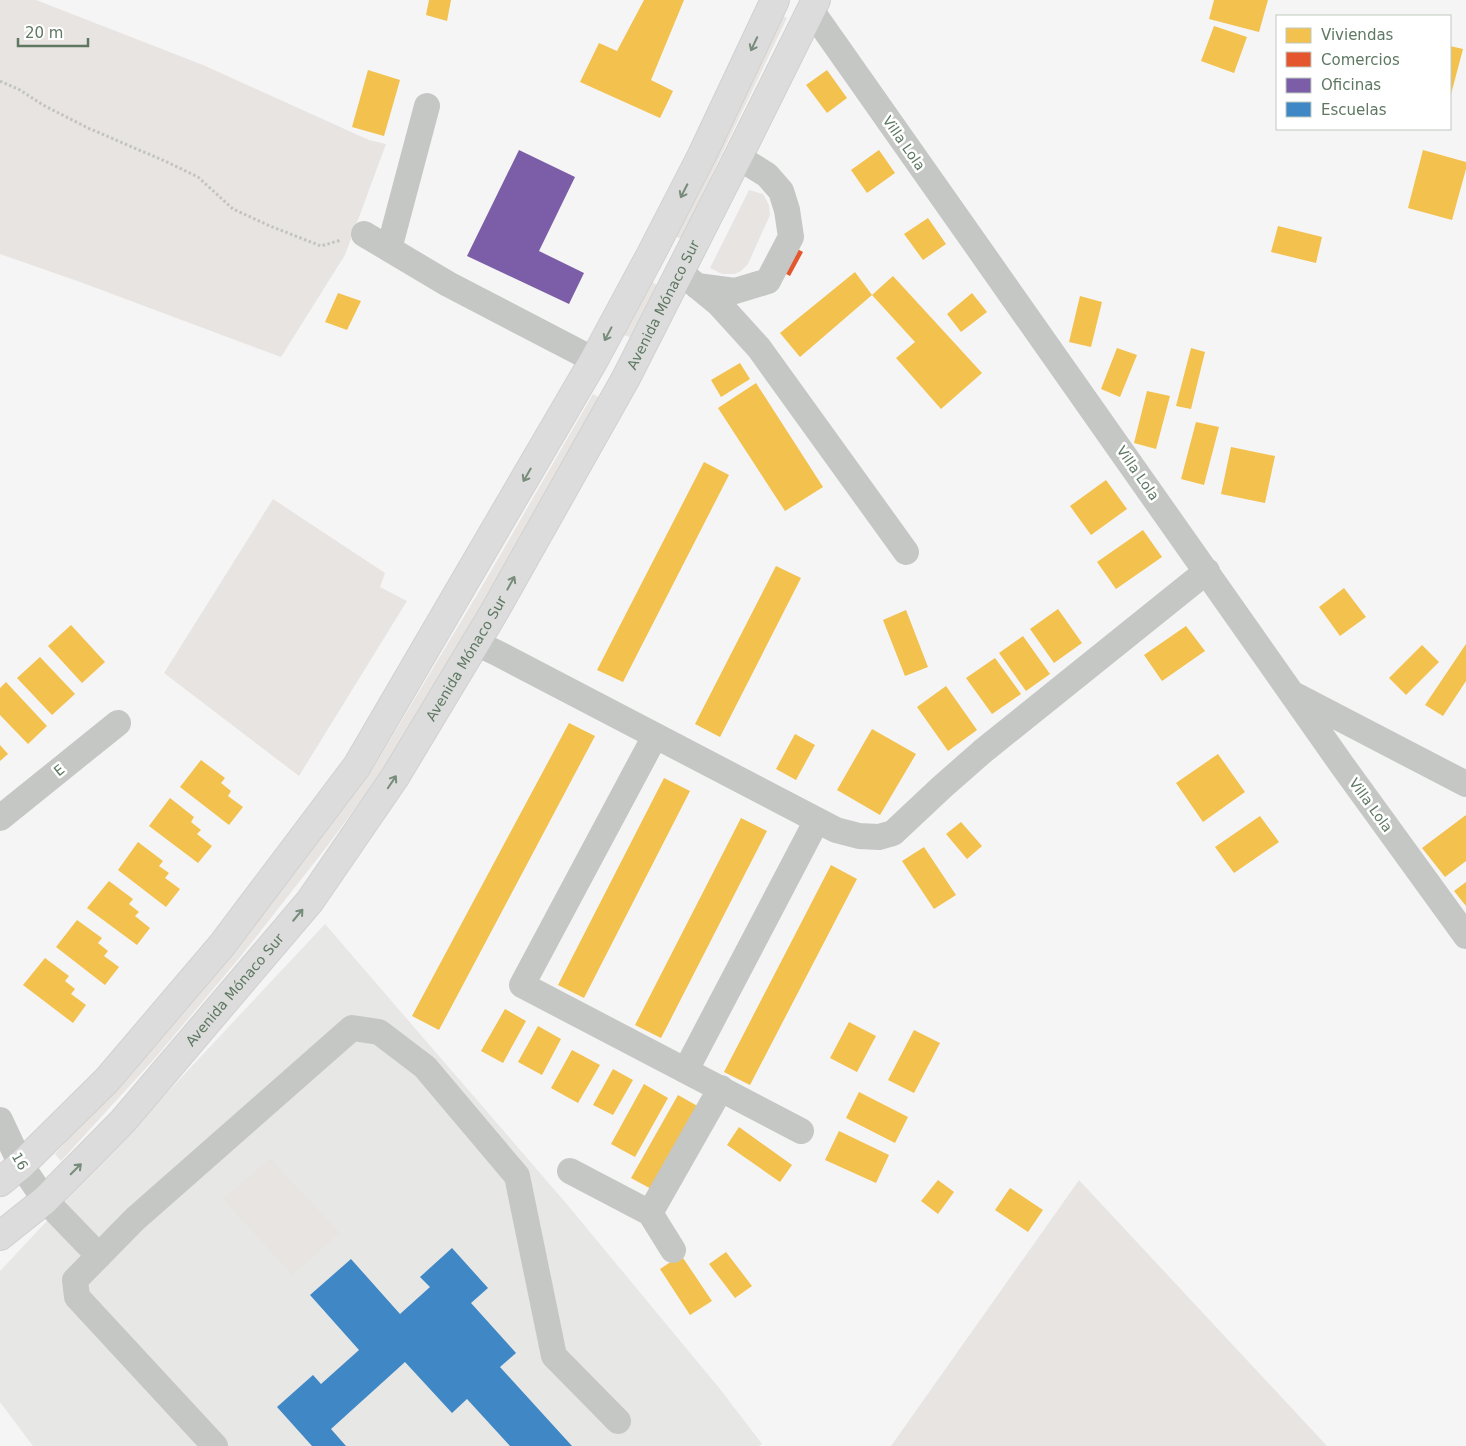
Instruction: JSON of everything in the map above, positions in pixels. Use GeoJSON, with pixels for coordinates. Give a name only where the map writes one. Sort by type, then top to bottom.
{"type":"FeatureCollection","features":[{"type":"Feature","properties":{"kind":"main road"},"geometry":{"type":"LineString","coordinates":[[0,1182],[21,1165],[107,1080],[222,945],[357,766],[594,360],[702,155],[775,0]]}},
{"type":"Feature","properties":{"kind":"main road","name":"Avenida Mónaco Sur"},"geometry":{"type":"LineString","coordinates":[[0,1236],[45,1200],[123,1121],[310,901],[395,777],[476,643],[626,378],[688,279],[738,157],[810,3]]}},
{"type":"Feature","properties":{"kind":"main road"},"geometry":{"type":"LineString","coordinates":[[650,256],[688,279]]}},
{"type":"Feature","properties":{"kind":"main road"},"geometry":{"type":"LineString","coordinates":[[594,360],[626,378]]}},
{"type":"Feature","properties":{"kind":"street","name":"Villa Lola"},"geometry":{"type":"LineString","coordinates":[[810,3],[1206,571],[1466,936]]}},
{"type":"Feature","properties":{"kind":"street"},"geometry":{"type":"LineString","coordinates":[[389,249],[427,106]]}},
{"type":"Feature","properties":{"kind":"street"},"geometry":{"type":"LineString","coordinates":[[688,279],[735,291],[768,281],[791,237],[787,210],[780,190],[767,175],[738,157]]}},
{"type":"Feature","properties":{"kind":"street"},"geometry":{"type":"LineString","coordinates":[[364,234],[448,284],[594,360]]}},
{"type":"Feature","properties":{"kind":"street"},"geometry":{"type":"LineString","coordinates":[[688,279],[719,304],[759,348],[906,552]]}},
{"type":"Feature","properties":{"kind":"street"},"geometry":{"type":"LineString","coordinates":[[476,643],[836,830],[859,836],[879,837],[892,833],[983,751],[1206,571]]}},
{"type":"Feature","properties":{"kind":"street"},"geometry":{"type":"LineString","coordinates":[[1292,693],[1466,784]]}},
{"type":"Feature","properties":{"kind":"street","name":"E"},"geometry":{"type":"LineString","coordinates":[[0,818],[118,723]]}},
{"type":"Feature","properties":{"kind":"street"},"geometry":{"type":"LineString","coordinates":[[655,736],[522,985],[801,1131]]}},
{"type":"Feature","properties":{"kind":"street"},"geometry":{"type":"LineString","coordinates":[[686,1070],[817,820]]}},
{"type":"Feature","properties":{"kind":"street"},"geometry":{"type":"LineString","coordinates":[[215,1446],[77,1297],[75,1280],[135,1219],[352,1028],[379,1032],[426,1067],[517,1176],[554,1356],[618,1421]]}},
{"type":"Feature","properties":{"kind":"street"},"geometry":{"type":"LineString","coordinates":[[650,1213],[720,1088]]}},
{"type":"Feature","properties":{"kind":"street","name":"16"},"geometry":{"type":"LineString","coordinates":[[0,1120],[21,1165],[45,1200],[99,1256]]}},
{"type":"Feature","properties":{"kind":"street"},"geometry":{"type":"LineString","coordinates":[[570,1171],[650,1213],[673,1250]]}},
{"type":"Feature","properties":{"kind":"path"},"geometry":{"type":"LineString","coordinates":[[0,81],[88,128],[198,177],[233,209],[299,238],[321,246],[364,234]]}},
{"type":"Feature","properties":{"kind":"shaded area"},"geometry":{"type":"Polygon","coordinates":[[[0,0],[36,0],[203,65],[369,140],[386,144],[345,255],[281,357],[0,254],[0,0]]]}},
{"type":"Feature","properties":{"kind":"shaded area"},"geometry":{"type":"Polygon","coordinates":[[[781,15],[787,18],[681,239],[675,236],[781,15]]]}},
{"type":"Feature","properties":{"kind":"shaded area"},"geometry":{"type":"Polygon","coordinates":[[[749,190],[763,194],[769,205],[770,215],[748,264],[735,274],[722,274],[710,268],[749,190]]]}},
{"type":"Feature","properties":{"kind":"shaded area"},"geometry":{"type":"Polygon","coordinates":[[[652,282],[659,286],[630,337],[623,335],[652,282]]]}},
{"type":"Feature","properties":{"kind":"shaded area"},"geometry":{"type":"Polygon","coordinates":[[[593,394],[600,398],[491,591],[377,779],[241,956],[156,1057],[61,1161],[55,1154],[236,950],[316,841],[372,770],[484,583],[593,394]]]}},
{"type":"Feature","properties":{"kind":"shaded area"},"geometry":{"type":"Polygon","coordinates":[[[273,499],[385,573],[380,587],[407,601],[299,776],[164,673],[273,499]]]}},
{"type":"Feature","properties":{"kind":"shaded area"},"geometry":{"type":"Polygon","coordinates":[[[325,924],[565,1202],[720,1389],[762,1444],[759,1446],[33,1446],[0,1402],[0,1271],[325,924]]]}},
{"type":"Feature","properties":{"kind":"shaded area"},"geometry":{"type":"Polygon","coordinates":[[[270,1158],[340,1233],[292,1275],[223,1199],[270,1158]]]}},
{"type":"Feature","properties":{"kind":"shaded area"},"geometry":{"type":"Polygon","coordinates":[[[1079,1180],[1327,1446],[891,1446],[1079,1180]]]}},
{"type":"Feature","properties":{"kind":"building: Viviendas"},"geometry":{"type":"Polygon","coordinates":[[[429,0],[451,0],[447,21],[426,15],[429,0]]]}},
{"type":"Feature","properties":{"kind":"building: Viviendas"},"geometry":{"type":"Polygon","coordinates":[[[644,0],[684,0],[651,80],[673,91],[660,118],[580,82],[599,43],[617,51],[644,0]]]}},
{"type":"Feature","properties":{"kind":"building: Viviendas"},"geometry":{"type":"Polygon","coordinates":[[[1214,0],[1268,0],[1259,32],[1209,19],[1214,0]]]}},
{"type":"Feature","properties":{"kind":"building: Viviendas"},"geometry":{"type":"Polygon","coordinates":[[[1214,26],[1247,37],[1234,73],[1201,61],[1214,26]]]}},
{"type":"Feature","properties":{"kind":"building: Viviendas"},"geometry":{"type":"Polygon","coordinates":[[[1451,46],[1463,49],[1451,94],[1451,46]]]}},
{"type":"Feature","properties":{"kind":"building: Viviendas"},"geometry":{"type":"Polygon","coordinates":[[[368,70],[400,80],[384,136],[352,127],[368,70]]]}},
{"type":"Feature","properties":{"kind":"building: Viviendas"},"geometry":{"type":"Polygon","coordinates":[[[827,70],[847,98],[827,113],[806,85],[827,70]]]}},
{"type":"Feature","properties":{"kind":"building: Viviendas"},"geometry":{"type":"Polygon","coordinates":[[[879,150],[895,173],[867,193],[851,170],[879,150]]]}},
{"type":"Feature","properties":{"kind":"building: Viviendas"},"geometry":{"type":"Polygon","coordinates":[[[1423,150],[1466,162],[1466,169],[1452,220],[1408,208],[1423,150]]]}},
{"type":"Feature","properties":{"kind":"building: Viviendas"},"geometry":{"type":"Polygon","coordinates":[[[928,218],[946,244],[923,260],[904,234],[928,218]]]}},
{"type":"Feature","properties":{"kind":"building: Viviendas"},"geometry":{"type":"Polygon","coordinates":[[[1278,226],[1322,237],[1316,263],[1271,252],[1278,226]]]}},
{"type":"Feature","properties":{"kind":"building: Viviendas"},"geometry":{"type":"Polygon","coordinates":[[[855,272],[872,295],[800,357],[780,333],[855,272]]]}},
{"type":"Feature","properties":{"kind":"building: Viviendas"},"geometry":{"type":"Polygon","coordinates":[[[893,276],[982,373],[941,409],[896,358],[915,342],[872,295],[893,276]]]}},
{"type":"Feature","properties":{"kind":"building: Viviendas"},"geometry":{"type":"Polygon","coordinates":[[[338,293],[361,301],[347,330],[325,322],[338,293]]]}},
{"type":"Feature","properties":{"kind":"building: Viviendas"},"geometry":{"type":"Polygon","coordinates":[[[972,293],[987,312],[961,332],[947,314],[972,293]]]}},
{"type":"Feature","properties":{"kind":"building: Viviendas"},"geometry":{"type":"Polygon","coordinates":[[[1080,296],[1102,302],[1091,347],[1069,342],[1080,296]]]}},
{"type":"Feature","properties":{"kind":"building: Viviendas"},"geometry":{"type":"Polygon","coordinates":[[[1117,348],[1137,355],[1120,397],[1101,389],[1117,348]]]}},
{"type":"Feature","properties":{"kind":"building: Viviendas"},"geometry":{"type":"Polygon","coordinates":[[[1191,348],[1205,352],[1191,409],[1176,406],[1191,348]]]}},
{"type":"Feature","properties":{"kind":"building: Viviendas"},"geometry":{"type":"Polygon","coordinates":[[[740,363],[750,379],[721,397],[711,380],[740,363]]]}},
{"type":"Feature","properties":{"kind":"building: Viviendas"},"geometry":{"type":"Polygon","coordinates":[[[756,383],[823,487],[785,511],[718,408],[756,383]]]}},
{"type":"Feature","properties":{"kind":"building: Viviendas"},"geometry":{"type":"Polygon","coordinates":[[[1147,391],[1170,396],[1156,449],[1134,443],[1147,391]]]}},
{"type":"Feature","properties":{"kind":"building: Viviendas"},"geometry":{"type":"Polygon","coordinates":[[[1196,422],[1219,427],[1204,485],[1181,479],[1196,422]]]}},
{"type":"Feature","properties":{"kind":"building: Viviendas"},"geometry":{"type":"Polygon","coordinates":[[[1231,447],[1275,456],[1265,503],[1221,494],[1231,447]]]}},
{"type":"Feature","properties":{"kind":"building: Viviendas"},"geometry":{"type":"Polygon","coordinates":[[[704,462],[729,475],[623,682],[597,670],[704,462]]]}},
{"type":"Feature","properties":{"kind":"building: Viviendas"},"geometry":{"type":"Polygon","coordinates":[[[1106,480],[1127,509],[1091,535],[1070,506],[1106,480]]]}},
{"type":"Feature","properties":{"kind":"building: Viviendas"},"geometry":{"type":"Polygon","coordinates":[[[1143,530],[1162,557],[1116,589],[1097,562],[1143,530]]]}},
{"type":"Feature","properties":{"kind":"building: Viviendas"},"geometry":{"type":"Polygon","coordinates":[[[776,566],[801,578],[720,737],[695,724],[776,566]]]}},
{"type":"Feature","properties":{"kind":"building: Viviendas"},"geometry":{"type":"Polygon","coordinates":[[[1344,588],[1366,617],[1340,636],[1319,607],[1344,588]]]}},
{"type":"Feature","properties":{"kind":"building: Viviendas"},"geometry":{"type":"Polygon","coordinates":[[[1058,609],[1082,643],[1054,663],[1030,629],[1058,609]]]}},
{"type":"Feature","properties":{"kind":"building: Viviendas"},"geometry":{"type":"Polygon","coordinates":[[[906,610],[928,667],[905,676],[883,620],[906,610]]]}},
{"type":"Feature","properties":{"kind":"building: Viviendas"},"geometry":{"type":"Polygon","coordinates":[[[71,625],[105,662],[82,683],[48,646],[71,625]]]}},
{"type":"Feature","properties":{"kind":"building: Viviendas"},"geometry":{"type":"Polygon","coordinates":[[[1186,626],[1205,651],[1162,681],[1144,655],[1186,626]]]}},
{"type":"Feature","properties":{"kind":"building: Viviendas"},"geometry":{"type":"Polygon","coordinates":[[[1023,636],[1050,674],[1026,691],[999,653],[1023,636]]]}},
{"type":"Feature","properties":{"kind":"building: Viviendas"},"geometry":{"type":"Polygon","coordinates":[[[1466,644],[1466,681],[1443,716],[1425,705],[1466,644]]]}},
{"type":"Feature","properties":{"kind":"building: Viviendas"},"geometry":{"type":"Polygon","coordinates":[[[1422,645],[1439,662],[1406,695],[1389,678],[1422,645]]]}},
{"type":"Feature","properties":{"kind":"building: Viviendas"},"geometry":{"type":"Polygon","coordinates":[[[40,657],[75,694],[52,715],[17,678],[40,657]]]}},
{"type":"Feature","properties":{"kind":"building: Viviendas"},"geometry":{"type":"Polygon","coordinates":[[[995,658],[1021,694],[992,714],[966,678],[995,658]]]}},
{"type":"Feature","properties":{"kind":"building: Viviendas"},"geometry":{"type":"Polygon","coordinates":[[[6,682],[47,726],[28,744],[0,715],[0,688],[6,682]]]}},
{"type":"Feature","properties":{"kind":"building: Viviendas"},"geometry":{"type":"Polygon","coordinates":[[[946,686],[977,730],[948,751],[917,707],[946,686]]]}},
{"type":"Feature","properties":{"kind":"building: Viviendas"},"geometry":{"type":"Polygon","coordinates":[[[569,723],[595,736],[439,1030],[412,1016],[569,723]]]}},
{"type":"Feature","properties":{"kind":"building: Viviendas"},"geometry":{"type":"Polygon","coordinates":[[[872,729],[916,754],[880,815],[837,790],[872,729]]]}},
{"type":"Feature","properties":{"kind":"building: Viviendas"},"geometry":{"type":"Polygon","coordinates":[[[795,734],[815,745],[796,780],[776,769],[795,734]]]}},
{"type":"Feature","properties":{"kind":"building: Viviendas"},"geometry":{"type":"Polygon","coordinates":[[[0,745],[8,754],[0,761],[0,745]]]}},
{"type":"Feature","properties":{"kind":"building: Viviendas"},"geometry":{"type":"Polygon","coordinates":[[[1218,754],[1245,792],[1203,822],[1176,783],[1218,754]]]}},
{"type":"Feature","properties":{"kind":"building: Viviendas"},"geometry":{"type":"Polygon","coordinates":[[[201,760],[225,778],[221,783],[231,791],[228,796],[243,807],[229,825],[180,787],[201,760]]]}},
{"type":"Feature","properties":{"kind":"building: Viviendas"},"geometry":{"type":"Polygon","coordinates":[[[664,778],[690,791],[584,998],[558,985],[664,778]]]}},
{"type":"Feature","properties":{"kind":"building: Viviendas"},"geometry":{"type":"Polygon","coordinates":[[[170,798],[194,817],[191,822],[201,830],[197,834],[212,846],[198,863],[149,826],[170,798]]]}},
{"type":"Feature","properties":{"kind":"building: Viviendas"},"geometry":{"type":"Polygon","coordinates":[[[1466,815],[1466,861],[1445,877],[1422,848],[1466,815]]]}},
{"type":"Feature","properties":{"kind":"building: Viviendas"},"geometry":{"type":"Polygon","coordinates":[[[1260,816],[1279,842],[1234,873],[1215,847],[1260,816]]]}},
{"type":"Feature","properties":{"kind":"building: Viviendas"},"geometry":{"type":"Polygon","coordinates":[[[741,818],[767,831],[661,1038],[635,1025],[741,818]]]}},
{"type":"Feature","properties":{"kind":"building: Viviendas"},"geometry":{"type":"Polygon","coordinates":[[[961,822],[982,846],[967,859],[946,834],[961,822]]]}},
{"type":"Feature","properties":{"kind":"building: Viviendas"},"geometry":{"type":"Polygon","coordinates":[[[138,842],[163,861],[159,866],[169,873],[165,878],[180,889],[166,907],[118,870],[138,842]]]}},
{"type":"Feature","properties":{"kind":"building: Viviendas"},"geometry":{"type":"Polygon","coordinates":[[[924,847],[956,895],[934,909],[902,861],[924,847]]]}},
{"type":"Feature","properties":{"kind":"building: Viviendas"},"geometry":{"type":"Polygon","coordinates":[[[831,865],[857,879],[750,1085],[724,1072],[831,865]]]}},
{"type":"Feature","properties":{"kind":"building: Viviendas"},"geometry":{"type":"Polygon","coordinates":[[[109,881],[133,899],[129,904],[139,912],[135,916],[150,928],[137,945],[87,908],[109,881]]]}},
{"type":"Feature","properties":{"kind":"building: Viviendas"},"geometry":{"type":"Polygon","coordinates":[[[1466,882],[1466,906],[1454,891],[1466,882]]]}},
{"type":"Feature","properties":{"kind":"building: Viviendas"},"geometry":{"type":"Polygon","coordinates":[[[77,920],[102,938],[98,943],[108,951],[104,956],[119,967],[105,985],[56,947],[77,920]]]}},
{"type":"Feature","properties":{"kind":"building: Viviendas"},"geometry":{"type":"Polygon","coordinates":[[[45,958],[69,976],[65,981],[75,989],[71,994],[86,1005],[73,1023],[23,985],[45,958]]]}},
{"type":"Feature","properties":{"kind":"building: Viviendas"},"geometry":{"type":"Polygon","coordinates":[[[505,1009],[526,1021],[503,1063],[481,1051],[505,1009]]]}},
{"type":"Feature","properties":{"kind":"building: Viviendas"},"geometry":{"type":"Polygon","coordinates":[[[849,1022],[876,1036],[857,1072],[830,1058],[849,1022]]]}},
{"type":"Feature","properties":{"kind":"building: Viviendas"},"geometry":{"type":"Polygon","coordinates":[[[538,1026],[561,1039],[542,1075],[518,1062],[538,1026]]]}},
{"type":"Feature","properties":{"kind":"building: Viviendas"},"geometry":{"type":"Polygon","coordinates":[[[914,1030],[940,1043],[914,1093],[888,1080],[914,1030]]]}},
{"type":"Feature","properties":{"kind":"building: Viviendas"},"geometry":{"type":"Polygon","coordinates":[[[572,1050],[600,1065],[578,1103],[551,1088],[572,1050]]]}},
{"type":"Feature","properties":{"kind":"building: Viviendas"},"geometry":{"type":"Polygon","coordinates":[[[613,1069],[633,1080],[613,1115],[593,1105],[613,1069]]]}},
{"type":"Feature","properties":{"kind":"building: Viviendas"},"geometry":{"type":"Polygon","coordinates":[[[644,1084],[668,1098],[635,1157],[611,1144],[644,1084]]]}},
{"type":"Feature","properties":{"kind":"building: Viviendas"},"geometry":{"type":"Polygon","coordinates":[[[859,1092],[908,1117],[895,1143],[846,1118],[859,1092]]]}},
{"type":"Feature","properties":{"kind":"building: Viviendas"},"geometry":{"type":"Polygon","coordinates":[[[678,1095],[701,1108],[655,1191],[631,1178],[678,1095]]]}},
{"type":"Feature","properties":{"kind":"building: Viviendas"},"geometry":{"type":"Polygon","coordinates":[[[739,1127],[792,1165],[780,1182],[727,1145],[739,1127]]]}},
{"type":"Feature","properties":{"kind":"building: Viviendas"},"geometry":{"type":"Polygon","coordinates":[[[839,1131],[889,1155],[876,1183],[825,1160],[839,1131]]]}},
{"type":"Feature","properties":{"kind":"building: Viviendas"},"geometry":{"type":"Polygon","coordinates":[[[938,1180],[954,1192],[938,1214],[921,1201],[938,1180]]]}},
{"type":"Feature","properties":{"kind":"building: Viviendas"},"geometry":{"type":"Polygon","coordinates":[[[1010,1188],[1043,1210],[1028,1232],[995,1210],[1010,1188]]]}},
{"type":"Feature","properties":{"kind":"building: Viviendas"},"geometry":{"type":"Polygon","coordinates":[[[726,1252],[752,1286],[735,1298],[709,1264],[726,1252]]]}},
{"type":"Feature","properties":{"kind":"building: Viviendas"},"geometry":{"type":"Polygon","coordinates":[[[681,1255],[712,1301],[690,1315],[660,1269],[681,1255]]]}},
{"type":"Feature","properties":{"kind":"building: Comercios"},"geometry":{"type":"Polygon","coordinates":[[[781,240],[803,252],[790,276],[767,264],[781,240]]]}},
{"type":"Feature","properties":{"kind":"building: Oficinas"},"geometry":{"type":"Polygon","coordinates":[[[519,150],[575,177],[539,251],[584,273],[569,304],[467,256],[519,150]]]}},
{"type":"Feature","properties":{"kind":"building: Escuelas"},"geometry":{"type":"Polygon","coordinates":[[[452,1248],[488,1288],[471,1303],[516,1353],[500,1367],[572,1446],[510,1446],[467,1399],[452,1413],[405,1362],[331,1429],[346,1446],[312,1446],[277,1407],[313,1375],[321,1384],[359,1350],[310,1295],[351,1259],[400,1314],[430,1287],[420,1277],[452,1248]]]}}]}
